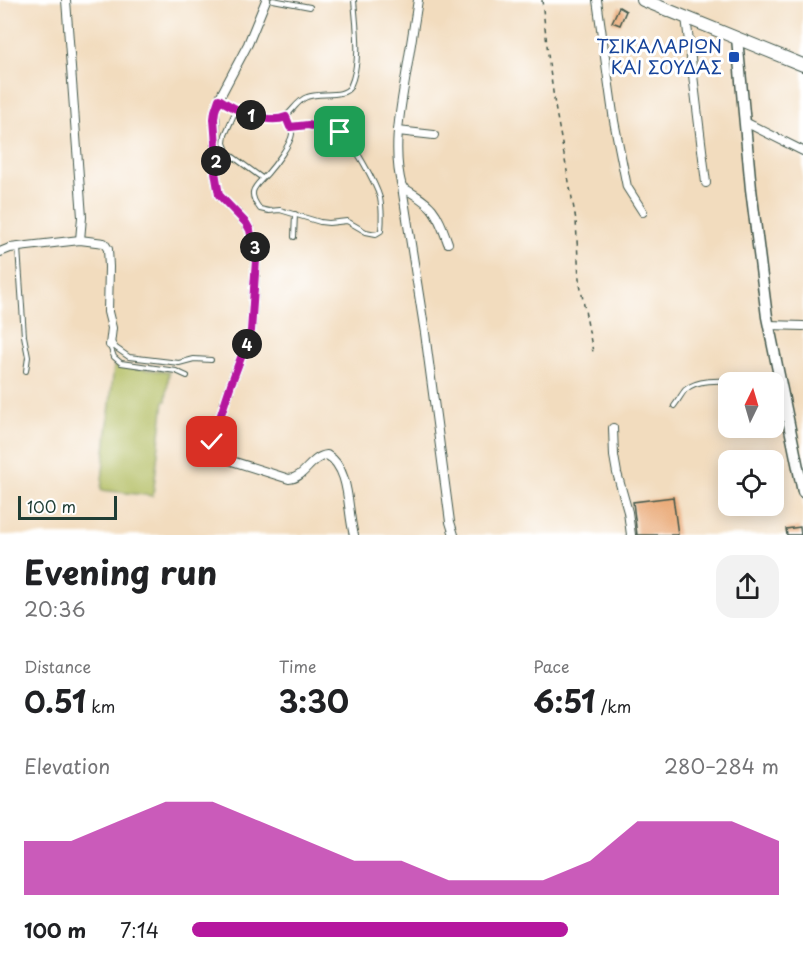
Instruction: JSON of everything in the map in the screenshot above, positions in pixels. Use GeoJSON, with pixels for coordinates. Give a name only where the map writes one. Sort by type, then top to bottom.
{"type":"FeatureCollection","features":[{"type":"Feature","properties":{"kind":"main road"},"geometry":{"type":"LineString","coordinates":[[643,0],[664,4],[686,17],[803,65]]}},
{"type":"Feature","properties":{"kind":"street"},"geometry":{"type":"LineString","coordinates":[[66,0],[82,218],[80,240]]}},
{"type":"Feature","properties":{"kind":"street"},"geometry":{"type":"LineString","coordinates":[[266,0],[248,44],[219,99],[214,119],[215,172],[219,195],[250,230],[256,260],[251,331],[212,442],[213,451],[219,456],[289,479],[297,478],[318,457],[327,455],[331,457],[343,477],[354,535]]}},
{"type":"Feature","properties":{"kind":"street"},"geometry":{"type":"LineString","coordinates":[[418,0],[403,91],[397,157],[450,522],[454,535]]}},
{"type":"Feature","properties":{"kind":"street"},"geometry":{"type":"LineString","coordinates":[[597,0],[614,120],[627,187],[644,212]]}},
{"type":"Feature","properties":{"kind":"street"},"geometry":{"type":"LineString","coordinates":[[686,17],[706,183]]}},
{"type":"Feature","properties":{"kind":"street"},"geometry":{"type":"LineString","coordinates":[[737,38],[751,189],[775,372]]}},
{"type":"Feature","properties":{"kind":"street"},"geometry":{"type":"LineString","coordinates":[[745,122],[803,151]]}},
{"type":"Feature","properties":{"kind":"street"},"geometry":{"type":"LineString","coordinates":[[398,131],[434,135]]}},
{"type":"Feature","properties":{"kind":"street"},"geometry":{"type":"LineString","coordinates":[[402,187],[425,200],[433,209],[448,243]]}},
{"type":"Feature","properties":{"kind":"street"},"geometry":{"type":"LineString","coordinates":[[0,252],[10,248],[80,240],[100,242],[106,245],[110,292],[108,312],[112,328],[110,343]]}},
{"type":"Feature","properties":{"kind":"street"},"geometry":{"type":"LineString","coordinates":[[768,326],[803,326]]}},
{"type":"Feature","properties":{"kind":"street"},"geometry":{"type":"LineString","coordinates":[[784,413],[803,492]]}},
{"type":"Feature","properties":{"kind":"street"},"geometry":{"type":"LineString","coordinates":[[613,428],[616,473],[628,512],[631,535]]}},
{"type":"Feature","properties":{"kind":"lane"},"geometry":{"type":"LineString","coordinates":[[273,0],[310,7]]}},
{"type":"Feature","properties":{"kind":"lane"},"geometry":{"type":"LineString","coordinates":[[219,99],[236,110],[278,120],[286,117],[298,102],[306,97],[317,94],[345,93],[349,90],[357,50],[354,0]]}},
{"type":"Feature","properties":{"kind":"lane"},"geometry":{"type":"LineString","coordinates":[[236,110],[224,143],[228,153],[262,178]]}},
{"type":"Feature","properties":{"kind":"lane"},"geometry":{"type":"LineString","coordinates":[[286,117],[290,127],[292,131],[291,140],[266,175],[254,187],[255,203],[260,209],[280,210],[320,222],[347,221],[366,232],[376,234],[381,231],[380,196],[357,151],[349,141],[340,132],[330,129],[308,125],[290,127]]}},
{"type":"Feature","properties":{"kind":"lane"},"geometry":{"type":"LineString","coordinates":[[294,237],[295,214]]}},
{"type":"Feature","properties":{"kind":"lane"},"geometry":{"type":"LineString","coordinates":[[18,247],[24,336],[28,357],[26,371]]}},
{"type":"Feature","properties":{"kind":"lane"},"geometry":{"type":"LineString","coordinates":[[110,343],[129,357],[179,363],[194,359],[210,360]]}},
{"type":"Feature","properties":{"kind":"lane"},"geometry":{"type":"LineString","coordinates":[[110,343],[114,357],[121,363],[176,371],[187,376]]}},
{"type":"Feature","properties":{"kind":"lane"},"geometry":{"type":"LineString","coordinates":[[674,406],[686,390],[694,384],[718,381]]}},
{"type":"Feature","properties":{"kind":"path"},"geometry":{"type":"LineString","coordinates":[[542,0],[553,95],[576,220],[579,279],[593,352]]}},
{"type":"Feature","properties":{"kind":"green space"},"geometry":{"type":"Polygon","coordinates":[[[114,366],[169,372],[153,496],[101,490],[114,366]]]}},
{"type":"Feature","properties":{"kind":"building"},"geometry":{"type":"Polygon","coordinates":[[[619,7],[626,11],[620,25],[612,22],[619,7]]]}},
{"type":"Feature","properties":{"kind":"building"},"geometry":{"type":"Polygon","coordinates":[[[673,497],[678,535],[637,535],[633,502],[673,497]]]}},
{"type":"Feature","properties":{"kind":"building"},"geometry":{"type":"Polygon","coordinates":[[[800,527],[801,535],[787,535],[786,529],[800,527]]]}},
{"type":"Feature","properties":{"kind":"place","name":"ΤΣΙΚΑΛΑΡΙΩΝ ΚΑΙ ΣΟΥΔΑΣ"},"geometry":{"type":"Point","coordinates":[734,57]}},
{"type":"Feature","properties":{"kind":"route"},"geometry":{"type":"LineString","coordinates":[[212,442],[251,331],[256,272],[255,246],[250,230],[219,195],[215,172],[214,119],[217,103],[219,99],[251,115],[278,120],[286,117],[290,127],[308,125],[340,132]]}}]}
